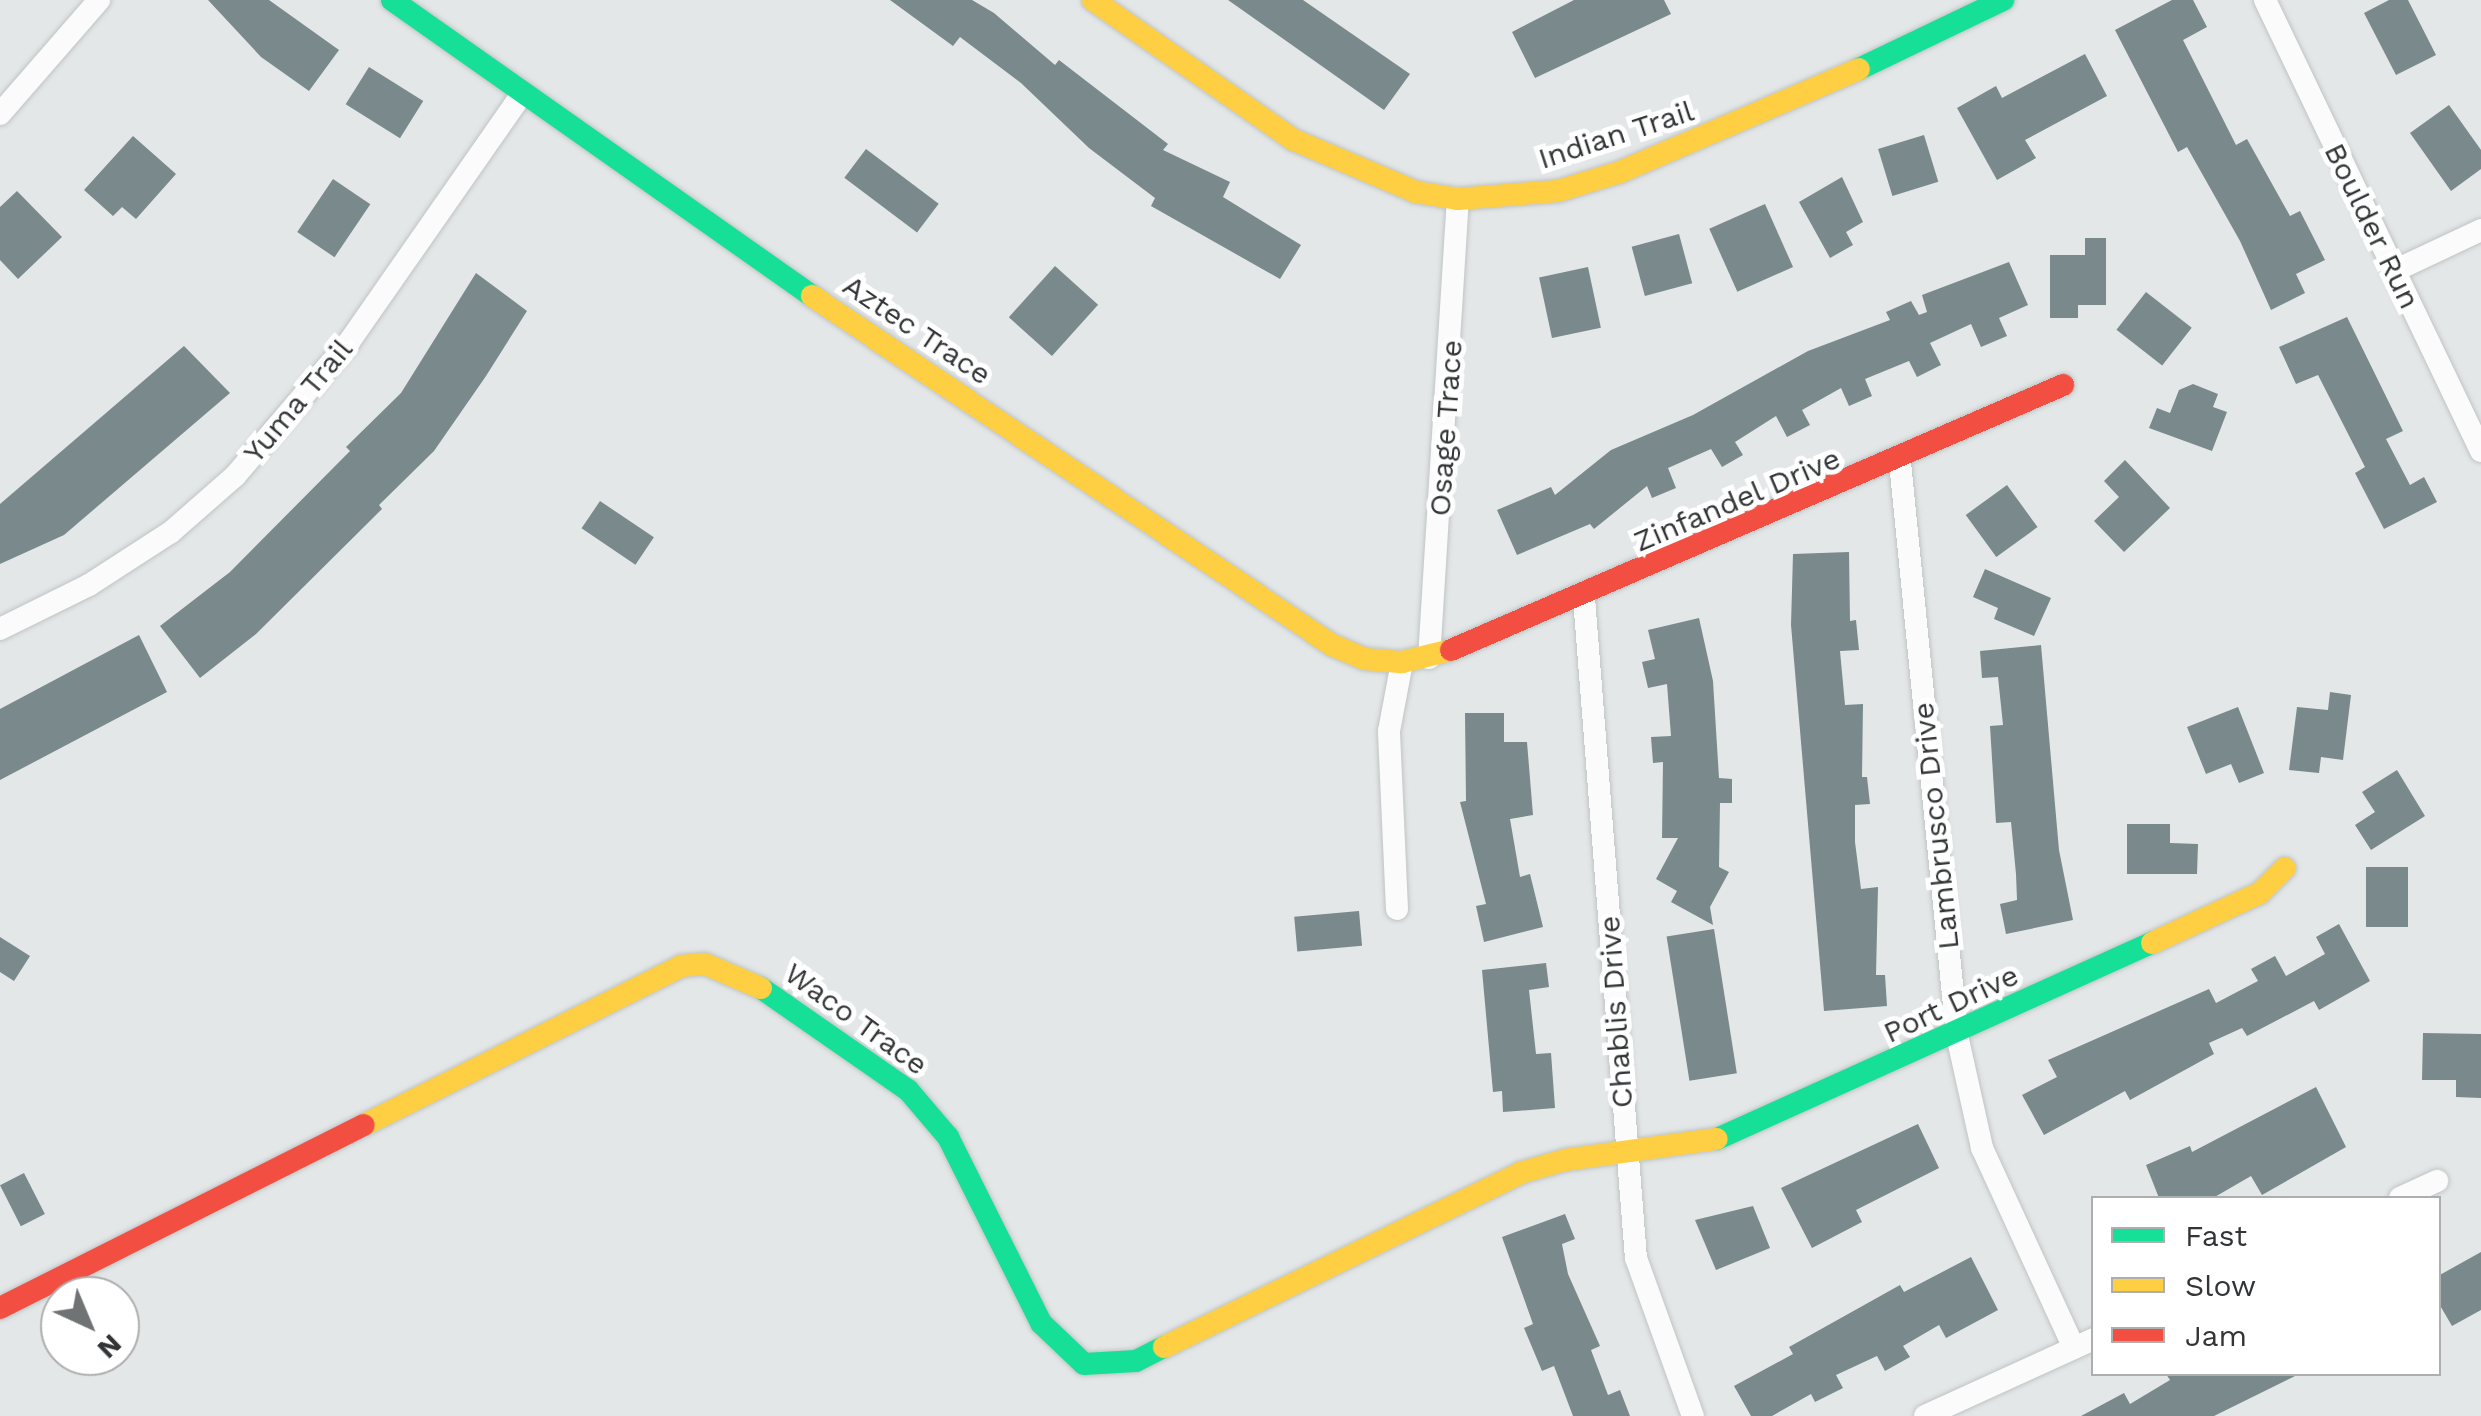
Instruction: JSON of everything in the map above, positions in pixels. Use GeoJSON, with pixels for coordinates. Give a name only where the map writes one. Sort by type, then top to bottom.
{"type":"FeatureCollection","features":[{"type":"Feature","properties":{"kind":"street"},"geometry":{"type":"LineString","coordinates":[[0,114],[99,0]]}},
{"type":"Feature","properties":{"kind":"street","name":"Aztec Trace"},"geometry":{"type":"LineString","coordinates":[[392,0],[522,94],[1332,645],[1364,659],[1402,662],[1430,658]]}},
{"type":"Feature","properties":{"kind":"street","name":"Indian Trail"},"geometry":{"type":"LineString","coordinates":[[1093,0],[1294,140],[1416,192],[1458,199],[1558,191],[1620,172],[1755,119],[2003,0]]}},
{"type":"Feature","properties":{"kind":"street","name":"Boulder Run"},"geometry":{"type":"LineString","coordinates":[[2264,0],[2481,451]]}},
{"type":"Feature","properties":{"kind":"street","name":"Yuma Trail"},"geometry":{"type":"LineString","coordinates":[[0,630],[89,585],[171,532],[235,476],[328,370],[522,94]]}},
{"type":"Feature","properties":{"kind":"street","name":"Osage Trace"},"geometry":{"type":"LineString","coordinates":[[1430,658],[1458,199]]}},
{"type":"Feature","properties":{"kind":"street"},"geometry":{"type":"LineString","coordinates":[[2394,271],[2481,230]]}},
{"type":"Feature","properties":{"kind":"street","name":"Zinfandel Drive"},"geometry":{"type":"LineString","coordinates":[[1430,658],[1584,598],[1900,462],[2063,385]]}},
{"type":"Feature","properties":{"kind":"street","name":"Lambrusco Drive"},"geometry":{"type":"LineString","coordinates":[[1900,462],[1957,1035],[1982,1148],[2084,1343]]}},
{"type":"Feature","properties":{"kind":"street","name":"Chablis Drive"},"geometry":{"type":"LineString","coordinates":[[1584,598],[1636,1258],[1693,1416]]}},
{"type":"Feature","properties":{"kind":"street"},"geometry":{"type":"LineString","coordinates":[[1396,909],[1389,732],[1402,662]]}},
{"type":"Feature","properties":{"kind":"street","name":"Port Drive"},"geometry":{"type":"LineString","coordinates":[[1626,1154],[1705,1143],[1754,1127],[2260,893],[2284,868]]}},
{"type":"Feature","properties":{"kind":"street","name":"Waco Trace"},"geometry":{"type":"LineString","coordinates":[[0,1308],[681,966],[704,964],[743,977],[908,1090],[948,1138],[1041,1323],[1084,1364],[1136,1361],[1520,1174],[1565,1160],[1626,1154]]}},
{"type":"Feature","properties":{"kind":"street"},"geometry":{"type":"LineString","coordinates":[[2404,1196],[2438,1181]]}},
{"type":"Feature","properties":{"kind":"street"},"geometry":{"type":"LineString","coordinates":[[1925,1416],[2084,1343]]}},
{"type":"Feature","properties":{"kind":"building"},"geometry":{"type":"Polygon","coordinates":[[[208,0],[269,0],[339,50],[309,91],[261,57],[208,0]]]}},
{"type":"Feature","properties":{"kind":"building"},"geometry":{"type":"Polygon","coordinates":[[[890,0],[972,0],[994,13],[1055,65],[1059,60],[1168,144],[1163,150],[1230,182],[1223,197],[1301,245],[1280,279],[1151,206],[1155,198],[1089,148],[1021,83],[960,37],[953,46],[890,0]]]}},
{"type":"Feature","properties":{"kind":"building"},"geometry":{"type":"Polygon","coordinates":[[[1228,0],[1303,0],[1410,74],[1384,110],[1228,0]]]}},
{"type":"Feature","properties":{"kind":"building"},"geometry":{"type":"Polygon","coordinates":[[[1574,0],[1664,0],[1671,14],[1535,78],[1512,32],[1574,0]]]}},
{"type":"Feature","properties":{"kind":"building"},"geometry":{"type":"Polygon","coordinates":[[[2172,0],[2193,0],[2207,27],[2183,40],[2236,145],[2247,139],[2290,216],[2300,211],[2325,260],[2296,274],[2305,293],[2271,310],[2240,241],[2187,147],[2178,152],[2115,30],[2172,0]]]}},
{"type":"Feature","properties":{"kind":"building"},"geometry":{"type":"Polygon","coordinates":[[[2389,0],[2408,0],[2436,55],[2396,75],[2364,13],[2389,0]]]}},
{"type":"Feature","properties":{"kind":"building"},"geometry":{"type":"Polygon","coordinates":[[[2085,54],[2107,96],[2025,140],[2036,158],[1997,180],[1957,108],[1996,86],[2002,98],[2085,54]]]}},
{"type":"Feature","properties":{"kind":"building"},"geometry":{"type":"Polygon","coordinates":[[[369,67],[423,101],[400,138],[346,104],[369,67]]]}},
{"type":"Feature","properties":{"kind":"building"},"geometry":{"type":"Polygon","coordinates":[[[2449,105],[2481,150],[2481,169],[2451,191],[2410,133],[2449,105]]]}},
{"type":"Feature","properties":{"kind":"building"},"geometry":{"type":"Polygon","coordinates":[[[1924,135],[1938,182],[1892,196],[1878,149],[1924,135]]]}},
{"type":"Feature","properties":{"kind":"building"},"geometry":{"type":"Polygon","coordinates":[[[133,136],[176,174],[136,219],[122,207],[113,216],[84,190],[133,136]]]}},
{"type":"Feature","properties":{"kind":"building"},"geometry":{"type":"Polygon","coordinates":[[[866,149],[939,204],[917,233],[844,178],[866,149]]]}},
{"type":"Feature","properties":{"kind":"building"},"geometry":{"type":"Polygon","coordinates":[[[1842,177],[1863,222],[1846,232],[1853,245],[1830,258],[1799,202],[1842,177]]]}},
{"type":"Feature","properties":{"kind":"building"},"geometry":{"type":"Polygon","coordinates":[[[333,179],[370,204],[335,257],[297,232],[333,179]]]}},
{"type":"Feature","properties":{"kind":"building"},"geometry":{"type":"Polygon","coordinates":[[[17,191],[62,237],[18,279],[0,260],[0,207],[17,191]]]}},
{"type":"Feature","properties":{"kind":"building"},"geometry":{"type":"Polygon","coordinates":[[[1765,204],[1793,267],[1737,292],[1709,229],[1765,204]]]}},
{"type":"Feature","properties":{"kind":"building"},"geometry":{"type":"Polygon","coordinates":[[[1679,234],[1692,283],[1645,296],[1632,247],[1679,234]]]}},
{"type":"Feature","properties":{"kind":"building"},"geometry":{"type":"Polygon","coordinates":[[[2085,238],[2106,238],[2106,305],[2078,305],[2078,318],[2050,318],[2050,255],[2085,255],[2085,238]]]}},
{"type":"Feature","properties":{"kind":"building"},"geometry":{"type":"Polygon","coordinates":[[[2009,262],[2028,305],[1999,318],[2007,336],[1981,347],[1971,324],[1930,343],[1941,365],[1917,377],[1909,361],[1865,379],[1872,396],[1849,406],[1841,388],[1802,410],[1810,425],[1787,437],[1776,416],[1735,442],[1743,455],[1722,467],[1711,449],[1668,468],[1676,488],[1652,498],[1647,486],[1594,529],[1590,524],[1517,555],[1497,510],[1551,487],[1555,495],[1611,450],[1693,415],[1808,351],[1890,320],[1886,312],[1911,301],[1919,315],[1927,312],[1922,295],[2009,262]]]}},
{"type":"Feature","properties":{"kind":"building"},"geometry":{"type":"Polygon","coordinates":[[[1055,266],[1098,305],[1052,356],[1009,317],[1055,266]]]}},
{"type":"Feature","properties":{"kind":"building"},"geometry":{"type":"Polygon","coordinates":[[[1588,267],[1601,328],[1552,338],[1539,277],[1588,267]]]}},
{"type":"Feature","properties":{"kind":"building"},"geometry":{"type":"Polygon","coordinates":[[[476,273],[527,311],[486,376],[434,451],[379,505],[382,509],[256,634],[200,678],[160,626],[230,572],[350,451],[346,447],[401,393],[476,273]]]}},
{"type":"Feature","properties":{"kind":"building"},"geometry":{"type":"Polygon","coordinates":[[[2146,292],[2192,328],[2162,366],[2116,330],[2146,292]]]}},
{"type":"Feature","properties":{"kind":"building"},"geometry":{"type":"Polygon","coordinates":[[[2347,317],[2403,431],[2386,439],[2410,485],[2424,477],[2437,502],[2384,529],[2355,473],[2365,467],[2318,375],[2296,384],[2279,347],[2347,317]]]}},
{"type":"Feature","properties":{"kind":"building"},"geometry":{"type":"Polygon","coordinates":[[[184,346],[230,393],[64,535],[0,564],[0,504],[184,346]]]}},
{"type":"Feature","properties":{"kind":"building"},"geometry":{"type":"Polygon","coordinates":[[[2193,384],[2218,394],[2213,407],[2227,412],[2212,451],[2149,428],[2157,408],[2170,413],[2179,390],[2193,384]]]}},
{"type":"Feature","properties":{"kind":"building"},"geometry":{"type":"Polygon","coordinates":[[[2125,460],[2170,508],[2124,552],[2094,521],[2119,497],[2104,481],[2125,460]]]}},
{"type":"Feature","properties":{"kind":"building"},"geometry":{"type":"Polygon","coordinates":[[[2007,485],[2038,527],[1996,557],[1966,515],[2007,485]]]}},
{"type":"Feature","properties":{"kind":"building"},"geometry":{"type":"Polygon","coordinates":[[[600,501],[654,537],[635,565],[582,528],[600,501]]]}},
{"type":"Feature","properties":{"kind":"building"},"geometry":{"type":"Polygon","coordinates":[[[1849,552],[1850,621],[1856,620],[1859,650],[1840,651],[1845,705],[1863,704],[1862,777],[1867,777],[1870,804],[1855,805],[1855,842],[1861,889],[1878,887],[1876,975],[1885,975],[1887,1006],[1824,1011],[1791,625],[1793,554],[1849,552]]]}},
{"type":"Feature","properties":{"kind":"building"},"geometry":{"type":"Polygon","coordinates":[[[1985,569],[2051,598],[2034,636],[1994,619],[1998,608],[1973,597],[1985,569]]]}},
{"type":"Feature","properties":{"kind":"building"},"geometry":{"type":"Polygon","coordinates":[[[1699,618],[1713,681],[1719,778],[1732,779],[1732,803],[1720,803],[1719,867],[1729,872],[1710,907],[1713,925],[1671,902],[1677,891],[1656,879],[1678,838],[1662,838],[1663,762],[1653,763],[1651,737],[1671,736],[1667,684],[1648,688],[1642,662],[1655,659],[1648,630],[1699,618]]]}},
{"type":"Feature","properties":{"kind":"building"},"geometry":{"type":"Polygon","coordinates":[[[139,635],[167,692],[0,780],[0,709],[139,635]]]}},
{"type":"Feature","properties":{"kind":"building"},"geometry":{"type":"Polygon","coordinates":[[[2041,645],[2059,850],[2073,920],[2006,934],[2000,904],[2017,900],[2016,874],[2011,822],[1996,823],[1990,726],[2003,725],[1998,677],[1982,678],[1980,651],[2041,645]]]}},
{"type":"Feature","properties":{"kind":"building"},"geometry":{"type":"Polygon","coordinates":[[[2330,692],[2351,695],[2343,760],[2321,757],[2319,773],[2289,770],[2297,707],[2328,710],[2330,692]]]}},
{"type":"Feature","properties":{"kind":"building"},"geometry":{"type":"Polygon","coordinates":[[[2238,707],[2264,773],[2239,783],[2231,764],[2206,774],[2187,727],[2238,707]]]}},
{"type":"Feature","properties":{"kind":"building"},"geometry":{"type":"Polygon","coordinates":[[[1465,713],[1504,713],[1504,742],[1527,742],[1533,815],[1510,819],[1520,877],[1530,874],[1543,927],[1484,942],[1476,906],[1486,904],[1460,802],[1466,801],[1465,713]]]}},
{"type":"Feature","properties":{"kind":"building"},"geometry":{"type":"Polygon","coordinates":[[[2397,770],[2425,816],[2371,850],[2355,825],[2375,812],[2362,792],[2397,770]]]}},
{"type":"Feature","properties":{"kind":"building"},"geometry":{"type":"Polygon","coordinates":[[[2127,824],[2170,824],[2170,843],[2198,844],[2197,874],[2127,874],[2127,824]]]}},
{"type":"Feature","properties":{"kind":"building"},"geometry":{"type":"Polygon","coordinates":[[[2366,867],[2408,867],[2408,927],[2366,927],[2366,867]]]}},
{"type":"Feature","properties":{"kind":"building"},"geometry":{"type":"Polygon","coordinates":[[[1359,911],[1362,946],[1297,952],[1294,917],[1359,911]]]}},
{"type":"Feature","properties":{"kind":"building"},"geometry":{"type":"Polygon","coordinates":[[[2339,924],[2370,981],[2319,1010],[2314,1001],[2247,1036],[2242,1028],[2209,1043],[2214,1054],[2130,1100],[2125,1091],[2044,1135],[2022,1095],[2057,1077],[2048,1060],[2209,989],[2216,1003],[2258,981],[2251,969],[2275,956],[2286,976],[2325,954],[2316,937],[2339,924]]]}},
{"type":"Feature","properties":{"kind":"building"},"geometry":{"type":"Polygon","coordinates":[[[1714,929],[1737,1073],[1689,1081],[1667,937],[1714,929]]]}},
{"type":"Feature","properties":{"kind":"building"},"geometry":{"type":"Polygon","coordinates":[[[0,937],[30,956],[14,981],[0,972],[0,937]]]}},
{"type":"Feature","properties":{"kind":"building"},"geometry":{"type":"Polygon","coordinates":[[[1546,963],[1549,987],[1529,990],[1536,1054],[1551,1053],[1555,1108],[1503,1112],[1502,1091],[1493,1092],[1482,970],[1546,963]]]}},
{"type":"Feature","properties":{"kind":"building"},"geometry":{"type":"Polygon","coordinates":[[[2423,1033],[2481,1034],[2481,1098],[2456,1097],[2456,1080],[2422,1080],[2423,1033]]]}},
{"type":"Feature","properties":{"kind":"building"},"geometry":{"type":"Polygon","coordinates":[[[2316,1087],[2346,1147],[2262,1195],[2251,1176],[2216,1196],[2158,1196],[2146,1165],[2190,1146],[2192,1152],[2316,1087]]]}},
{"type":"Feature","properties":{"kind":"building"},"geometry":{"type":"Polygon","coordinates":[[[1918,1124],[1939,1168],[1856,1210],[1862,1222],[1812,1248],[1781,1188],[1918,1124]]]}},
{"type":"Feature","properties":{"kind":"building"},"geometry":{"type":"Polygon","coordinates":[[[24,1173],[45,1214],[21,1226],[0,1185],[24,1173]]]}},
{"type":"Feature","properties":{"kind":"building"},"geometry":{"type":"Polygon","coordinates":[[[1753,1206],[1770,1248],[1716,1270],[1695,1220],[1753,1206]]]}},
{"type":"Feature","properties":{"kind":"building"},"geometry":{"type":"Polygon","coordinates":[[[1565,1214],[1575,1239],[1562,1244],[1568,1274],[1600,1346],[1591,1350],[1608,1395],[1620,1390],[1630,1416],[1573,1416],[1554,1366],[1542,1371],[1524,1328],[1533,1324],[1502,1237],[1565,1214]]]}},
{"type":"Feature","properties":{"kind":"building"},"geometry":{"type":"Polygon","coordinates":[[[2481,1252],[2481,1310],[2452,1326],[2441,1307],[2441,1274],[2481,1252]]]}},
{"type":"Feature","properties":{"kind":"building"},"geometry":{"type":"Polygon","coordinates":[[[1971,1257],[1998,1310],[1946,1338],[1939,1325],[1903,1346],[1910,1357],[1885,1371],[1877,1356],[1836,1375],[1843,1388],[1815,1402],[1811,1394],[1772,1416],[1751,1416],[1734,1386],[1793,1354],[1789,1347],[1900,1285],[1904,1292],[1971,1257]]]}},
{"type":"Feature","properties":{"kind":"building"},"geometry":{"type":"Polygon","coordinates":[[[2167,1376],[2295,1376],[2214,1416],[2081,1416],[2124,1393],[2130,1404],[2170,1380],[2167,1376]]]}},
{"type":"Feature","properties":{"kind":"traffic: fast"},"geometry":{"type":"LineString","coordinates":[[392,0],[812,296]]}},
{"type":"Feature","properties":{"kind":"traffic: fast"},"geometry":{"type":"LineString","coordinates":[[1859,69],[2003,0]]}},
{"type":"Feature","properties":{"kind":"traffic: fast"},"geometry":{"type":"LineString","coordinates":[[1717,1139],[2152,943]]}},
{"type":"Feature","properties":{"kind":"traffic: fast"},"geometry":{"type":"LineString","coordinates":[[761,988],[908,1090],[948,1137],[1041,1323],[1084,1364],[1136,1361],[1164,1347]]}},
{"type":"Feature","properties":{"kind":"traffic: slow"},"geometry":{"type":"LineString","coordinates":[[1093,0],[1294,140],[1416,192],[1458,199],[1558,191],[1620,172],[1859,69]]}},
{"type":"Feature","properties":{"kind":"traffic: slow"},"geometry":{"type":"LineString","coordinates":[[812,296],[1332,645],[1365,659],[1402,662],[1451,650]]}},
{"type":"Feature","properties":{"kind":"traffic: slow"},"geometry":{"type":"LineString","coordinates":[[2152,943],[2260,893],[2285,868]]}},
{"type":"Feature","properties":{"kind":"traffic: slow"},"geometry":{"type":"LineString","coordinates":[[364,1125],[681,966],[705,964],[761,988]]}},
{"type":"Feature","properties":{"kind":"traffic: slow"},"geometry":{"type":"LineString","coordinates":[[1164,1347],[1520,1173],[1565,1160],[1717,1139]]}},
{"type":"Feature","properties":{"kind":"traffic: jam"},"geometry":{"type":"LineString","coordinates":[[1451,650],[2063,385]]}},
{"type":"Feature","properties":{"kind":"traffic: jam"},"geometry":{"type":"LineString","coordinates":[[0,1308],[364,1125]]}}]}
